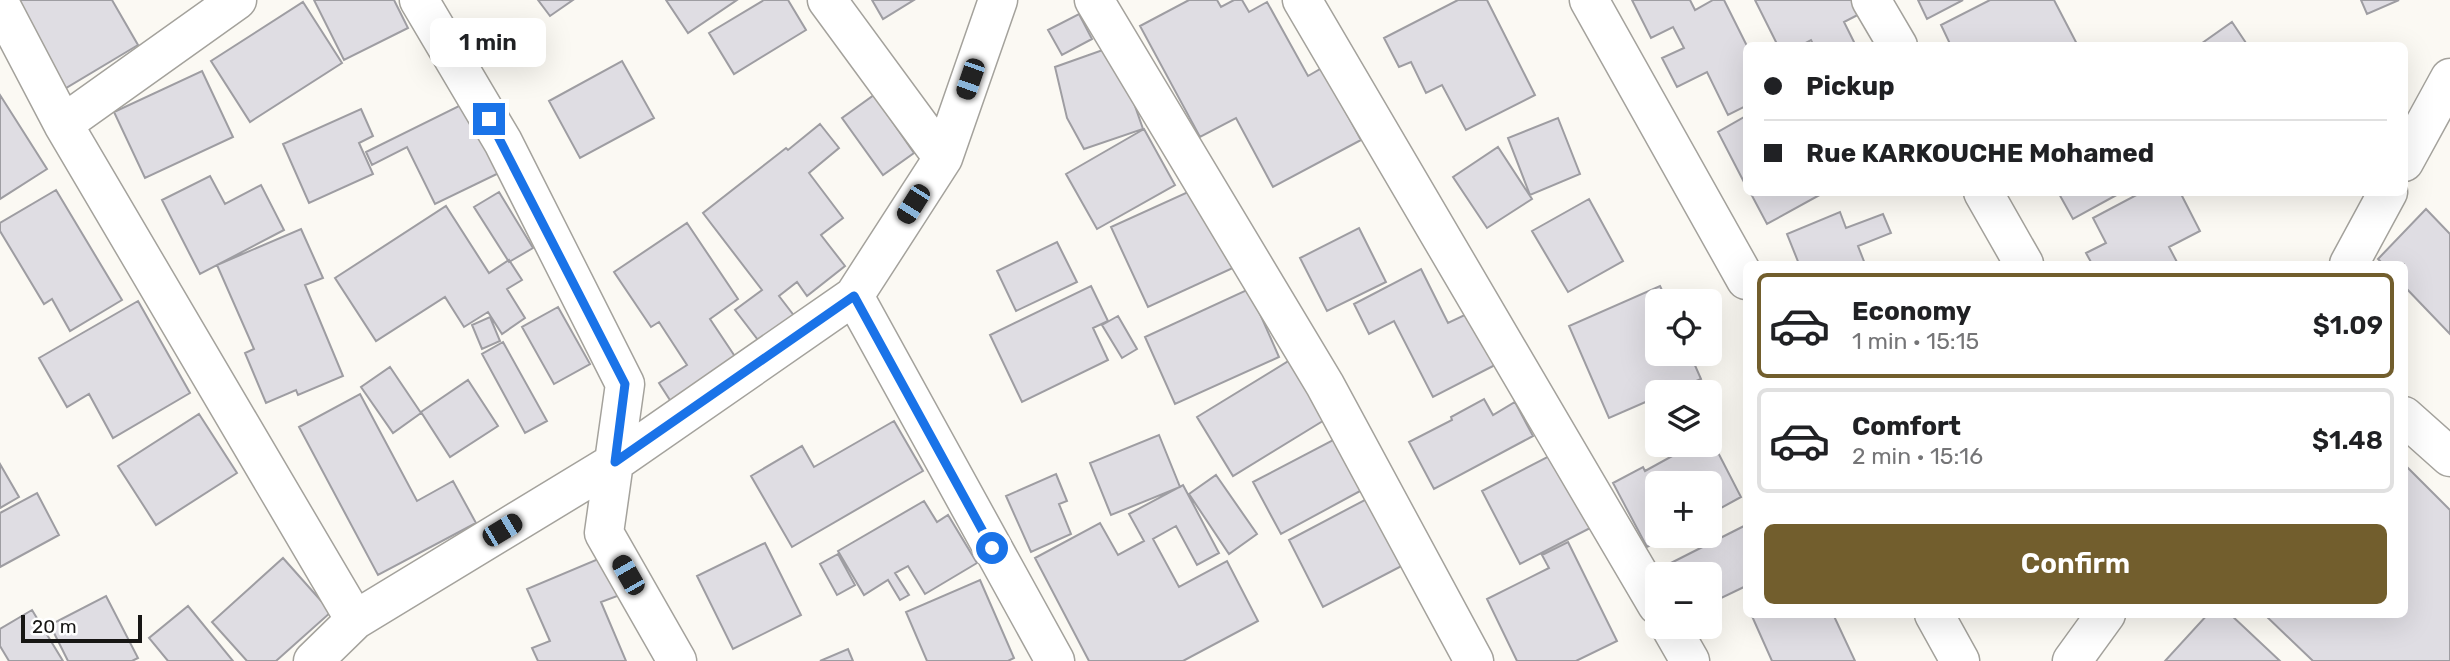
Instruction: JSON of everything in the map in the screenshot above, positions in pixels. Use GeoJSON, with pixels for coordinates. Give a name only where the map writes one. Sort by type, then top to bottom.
{"type":"FeatureCollection","features":[{"type":"Feature","properties":{"kind":"street"},"geometry":{"type":"LineString","coordinates":[[63,124],[237,0]]}},
{"type":"Feature","properties":{"kind":"street"},"geometry":{"type":"LineString","coordinates":[[419,0],[503,142],[625,384],[604,533],[677,661]]}},
{"type":"Feature","properties":{"kind":"street"},"geometry":{"type":"LineString","coordinates":[[827,0],[943,158]]}},
{"type":"Feature","properties":{"kind":"street"},"geometry":{"type":"LineString","coordinates":[[313,661],[355,620],[615,462],[854,296],[943,158],[998,0]]}},
{"type":"Feature","properties":{"kind":"street"},"geometry":{"type":"LineString","coordinates":[[1094,0],[1325,385],[1474,661]]}},
{"type":"Feature","properties":{"kind":"street"},"geometry":{"type":"LineString","coordinates":[[1302,0],[1645,585]]}},
{"type":"Feature","properties":{"kind":"street"},"geometry":{"type":"LineString","coordinates":[[1589,0],[1743,275]]}},
{"type":"Feature","properties":{"kind":"street"},"geometry":{"type":"LineString","coordinates":[[1871,0],[1896,42]]}},
{"type":"Feature","properties":{"kind":"street"},"geometry":{"type":"LineString","coordinates":[[0,4],[63,124],[355,620]]}},
{"type":"Feature","properties":{"kind":"street"},"geometry":{"type":"LineString","coordinates":[[2408,155],[2450,78]]}},
{"type":"Feature","properties":{"kind":"street"},"geometry":{"type":"LineString","coordinates":[[1985,196],[2022,261]]}},
{"type":"Feature","properties":{"kind":"street"},"geometry":{"type":"LineString","coordinates":[[2351,261],[2386,196]]}},
{"type":"Feature","properties":{"kind":"street"},"geometry":{"type":"LineString","coordinates":[[854,296],[1055,661]]}},
{"type":"Feature","properties":{"kind":"street"},"geometry":{"type":"LineString","coordinates":[[2408,420],[2450,457]]}},
{"type":"Feature","properties":{"kind":"street"},"geometry":{"type":"LineString","coordinates":[[1936,618],[1960,661]]}},
{"type":"Feature","properties":{"kind":"street"},"geometry":{"type":"LineString","coordinates":[[2073,661],[2103,618]]}},
{"type":"Feature","properties":{"kind":"street"},"geometry":{"type":"LineString","coordinates":[[1677,639],[1690,661]]}},
{"type":"Feature","properties":{"kind":"building"},"geometry":{"type":"Polygon","coordinates":[[[15,0],[112,0],[138,45],[61,91],[15,0]]]}},
{"type":"Feature","properties":{"kind":"building"},"geometry":{"type":"Polygon","coordinates":[[[314,0],[394,0],[408,28],[344,60],[314,0]]]}},
{"type":"Feature","properties":{"kind":"building"},"geometry":{"type":"Polygon","coordinates":[[[538,0],[573,0],[550,16],[538,0]]]}},
{"type":"Feature","properties":{"kind":"building"},"geometry":{"type":"Polygon","coordinates":[[[666,0],[737,0],[688,33],[666,0]]]}},
{"type":"Feature","properties":{"kind":"building"},"geometry":{"type":"Polygon","coordinates":[[[764,0],[788,0],[806,30],[734,74],[709,33],[764,0]]]}},
{"type":"Feature","properties":{"kind":"building"},"geometry":{"type":"Polygon","coordinates":[[[872,0],[914,0],[883,19],[872,0]]]}},
{"type":"Feature","properties":{"kind":"building"},"geometry":{"type":"Polygon","coordinates":[[[1189,0],[1217,0],[1221,7],[1234,0],[1242,0],[1249,12],[1267,2],[1308,76],[1322,68],[1361,140],[1273,187],[1236,118],[1200,137],[1140,26],[1189,0]]]}},
{"type":"Feature","properties":{"kind":"building"},"geometry":{"type":"Polygon","coordinates":[[[1458,0],[1487,0],[1535,95],[1466,130],[1442,85],[1426,93],[1411,62],[1399,67],[1384,38],[1458,0]]]}},
{"type":"Feature","properties":{"kind":"building"},"geometry":{"type":"Polygon","coordinates":[[[1632,0],[1690,0],[1695,10],[1713,0],[1724,0],[1745,42],[1743,108],[1728,115],[1707,72],[1677,87],[1662,58],[1684,48],[1673,27],[1651,38],[1632,0]]]}},
{"type":"Feature","properties":{"kind":"building"},"geometry":{"type":"Polygon","coordinates":[[[1755,0],[1872,0],[1875,6],[1844,22],[1854,42],[1776,42],[1755,0]]]}},
{"type":"Feature","properties":{"kind":"building"},"geometry":{"type":"Polygon","coordinates":[[[1918,0],[1963,0],[1927,19],[1918,0]]]}},
{"type":"Feature","properties":{"kind":"building"},"geometry":{"type":"Polygon","coordinates":[[[1990,0],[2054,0],[2076,42],[1949,42],[1941,25],[1990,0]]]}},
{"type":"Feature","properties":{"kind":"building"},"geometry":{"type":"Polygon","coordinates":[[[2361,0],[2399,0],[2367,14],[2361,0]]]}},
{"type":"Feature","properties":{"kind":"building"},"geometry":{"type":"Polygon","coordinates":[[[303,2],[342,63],[250,122],[211,61],[303,2]]]}},
{"type":"Feature","properties":{"kind":"building"},"geometry":{"type":"Polygon","coordinates":[[[1079,14],[1092,39],[1062,55],[1048,30],[1079,14]]]}},
{"type":"Feature","properties":{"kind":"building"},"geometry":{"type":"Polygon","coordinates":[[[2232,22],[2245,42],[2204,42],[2232,22]]]}},
{"type":"Feature","properties":{"kind":"building"},"geometry":{"type":"Polygon","coordinates":[[[1114,46],[1143,129],[1084,149],[1067,118],[1055,67],[1114,46]]]}},
{"type":"Feature","properties":{"kind":"building"},"geometry":{"type":"Polygon","coordinates":[[[622,61],[654,118],[580,158],[549,101],[622,61]]]}},
{"type":"Feature","properties":{"kind":"building"},"geometry":{"type":"Polygon","coordinates":[[[202,71],[233,137],[145,178],[114,112],[202,71]]]}},
{"type":"Feature","properties":{"kind":"building"},"geometry":{"type":"Polygon","coordinates":[[[0,95],[47,169],[0,199],[0,95]]]}},
{"type":"Feature","properties":{"kind":"building"},"geometry":{"type":"Polygon","coordinates":[[[874,95],[914,153],[883,175],[842,118],[874,95]]]}},
{"type":"Feature","properties":{"kind":"building"},"geometry":{"type":"Polygon","coordinates":[[[467,102],[501,172],[435,204],[407,147],[372,165],[366,152],[467,102]]]}},
{"type":"Feature","properties":{"kind":"building"},"geometry":{"type":"Polygon","coordinates":[[[361,109],[373,136],[359,143],[373,174],[309,203],[283,144],[361,109]]]}},
{"type":"Feature","properties":{"kind":"building"},"geometry":{"type":"Polygon","coordinates":[[[1558,118],[1580,174],[1530,195],[1508,138],[1558,118]]]}},
{"type":"Feature","properties":{"kind":"building"},"geometry":{"type":"Polygon","coordinates":[[[1743,118],[1743,180],[1718,132],[1743,118]]]}},
{"type":"Feature","properties":{"kind":"building"},"geometry":{"type":"Polygon","coordinates":[[[820,124],[839,148],[809,173],[843,218],[821,235],[845,266],[807,296],[797,282],[779,296],[802,326],[768,353],[735,310],[762,290],[703,213],[820,124]]]}},
{"type":"Feature","properties":{"kind":"building"},"geometry":{"type":"Polygon","coordinates":[[[1144,129],[1175,185],[1097,229],[1066,174],[1144,129]]]}},
{"type":"Feature","properties":{"kind":"building"},"geometry":{"type":"Polygon","coordinates":[[[1498,147],[1532,199],[1487,228],[1453,177],[1498,147]]]}},
{"type":"Feature","properties":{"kind":"building"},"geometry":{"type":"Polygon","coordinates":[[[210,176],[225,204],[261,185],[284,230],[200,274],[162,200],[210,176]]]}},
{"type":"Feature","properties":{"kind":"building"},"geometry":{"type":"Polygon","coordinates":[[[1199,187],[1235,267],[1148,307],[1111,227],[1199,187]]]}},
{"type":"Feature","properties":{"kind":"building"},"geometry":{"type":"Polygon","coordinates":[[[56,190],[122,300],[70,331],[52,299],[44,304],[0,231],[0,223],[56,190]]]}},
{"type":"Feature","properties":{"kind":"building"},"geometry":{"type":"Polygon","coordinates":[[[499,192],[533,248],[509,262],[474,207],[499,192]]]}},
{"type":"Feature","properties":{"kind":"building"},"geometry":{"type":"Polygon","coordinates":[[[1752,196],[1818,196],[1767,224],[1752,196]]]}},
{"type":"Feature","properties":{"kind":"building"},"geometry":{"type":"Polygon","coordinates":[[[2060,196],[2115,196],[2073,219],[2060,196]]]}},
{"type":"Feature","properties":{"kind":"building"},"geometry":{"type":"Polygon","coordinates":[[[2134,196],[2182,196],[2200,231],[2169,247],[2176,261],[2090,261],[2086,253],[2106,243],[2093,218],[2134,196]]]}},
{"type":"Feature","properties":{"kind":"building"},"geometry":{"type":"Polygon","coordinates":[[[1589,199],[1623,261],[1568,292],[1532,231],[1589,199]]]}},
{"type":"Feature","properties":{"kind":"building"},"geometry":{"type":"Polygon","coordinates":[[[446,206],[489,273],[509,260],[522,280],[507,289],[525,318],[502,334],[488,312],[464,327],[445,297],[376,341],[335,278],[446,206]]]}},
{"type":"Feature","properties":{"kind":"building"},"geometry":{"type":"Polygon","coordinates":[[[2426,209],[2450,234],[2450,334],[2408,290],[2408,261],[2378,259],[2426,209]]]}},
{"type":"Feature","properties":{"kind":"building"},"geometry":{"type":"Polygon","coordinates":[[[1840,212],[1846,228],[1883,214],[1891,233],[1858,246],[1864,261],[1798,261],[1787,234],[1840,212]]]}},
{"type":"Feature","properties":{"kind":"building"},"geometry":{"type":"Polygon","coordinates":[[[687,223],[738,299],[710,319],[742,367],[677,411],[659,383],[687,365],[659,322],[651,327],[614,272],[687,223]]]}},
{"type":"Feature","properties":{"kind":"building"},"geometry":{"type":"Polygon","coordinates":[[[1359,228],[1386,282],[1327,311],[1300,258],[1359,228]]]}},
{"type":"Feature","properties":{"kind":"building"},"geometry":{"type":"Polygon","coordinates":[[[301,229],[323,278],[305,285],[343,376],[298,395],[296,390],[266,403],[245,353],[254,349],[217,265],[301,229]]]}},
{"type":"Feature","properties":{"kind":"building"},"geometry":{"type":"Polygon","coordinates":[[[1057,242],[1077,282],[1016,311],[997,271],[1057,242]]]}},
{"type":"Feature","properties":{"kind":"building"},"geometry":{"type":"Polygon","coordinates":[[[1421,269],[1448,323],[1471,312],[1497,364],[1433,397],[1394,321],[1369,334],[1354,304],[1421,269]]]}},
{"type":"Feature","properties":{"kind":"building"},"geometry":{"type":"Polygon","coordinates":[[[1091,286],[1108,321],[1093,328],[1108,360],[1022,402],[990,335],[1091,286]]]}},
{"type":"Feature","properties":{"kind":"building"},"geometry":{"type":"Polygon","coordinates":[[[1249,289],[1279,357],[1175,404],[1145,337],[1249,289]]]}},
{"type":"Feature","properties":{"kind":"building"},"geometry":{"type":"Polygon","coordinates":[[[1645,293],[1645,366],[1695,366],[1701,379],[1645,380],[1645,402],[1609,418],[1569,326],[1645,293]]]}},
{"type":"Feature","properties":{"kind":"building"},"geometry":{"type":"Polygon","coordinates":[[[138,301],[190,393],[113,438],[89,394],[67,407],[39,358],[138,301]]]}},
{"type":"Feature","properties":{"kind":"building"},"geometry":{"type":"Polygon","coordinates":[[[558,307],[590,364],[554,384],[522,327],[558,307]]]}},
{"type":"Feature","properties":{"kind":"building"},"geometry":{"type":"Polygon","coordinates":[[[1118,316],[1137,349],[1122,358],[1102,325],[1118,316]]]}},
{"type":"Feature","properties":{"kind":"building"},"geometry":{"type":"Polygon","coordinates":[[[490,317],[500,341],[482,349],[472,325],[490,317]]]}},
{"type":"Feature","properties":{"kind":"building"},"geometry":{"type":"Polygon","coordinates":[[[503,342],[547,421],[525,433],[482,354],[503,342]]]}},
{"type":"Feature","properties":{"kind":"building"},"geometry":{"type":"Polygon","coordinates":[[[1295,357],[1331,416],[1233,476],[1197,417],[1295,357]]]}},
{"type":"Feature","properties":{"kind":"building"},"geometry":{"type":"Polygon","coordinates":[[[390,367],[421,413],[393,433],[361,387],[390,367]]]}},
{"type":"Feature","properties":{"kind":"building"},"geometry":{"type":"Polygon","coordinates":[[[468,380],[498,426],[450,457],[421,412],[468,380]]]}},
{"type":"Feature","properties":{"kind":"building"},"geometry":{"type":"Polygon","coordinates":[[[360,394],[417,501],[453,481],[476,523],[378,575],[299,427],[360,394]]]}},
{"type":"Feature","properties":{"kind":"building"},"geometry":{"type":"Polygon","coordinates":[[[1484,399],[1493,415],[1515,402],[1533,436],[1434,489],[1409,442],[1452,420],[1451,417],[1484,399]]]}},
{"type":"Feature","properties":{"kind":"building"},"geometry":{"type":"Polygon","coordinates":[[[199,414],[237,473],[156,525],[118,466],[199,414]]]}},
{"type":"Feature","properties":{"kind":"building"},"geometry":{"type":"Polygon","coordinates":[[[894,421],[923,471],[792,547],[751,476],[802,446],[814,467],[894,421]]]}},
{"type":"Feature","properties":{"kind":"building"},"geometry":{"type":"Polygon","coordinates":[[[1159,435],[1180,487],[1111,515],[1090,463],[1159,435]]]}},
{"type":"Feature","properties":{"kind":"building"},"geometry":{"type":"Polygon","coordinates":[[[1335,439],[1362,490],[1281,534],[1253,482],[1335,439]]]}},
{"type":"Feature","properties":{"kind":"building"},"geometry":{"type":"Polygon","coordinates":[[[1559,451],[1598,524],[1520,564],[1482,491],[1559,451]]]}},
{"type":"Feature","properties":{"kind":"building"},"geometry":{"type":"Polygon","coordinates":[[[1670,457],[1720,457],[1741,497],[1722,507],[1722,471],[1645,471],[1670,457]]]}},
{"type":"Feature","properties":{"kind":"building"},"geometry":{"type":"Polygon","coordinates":[[[0,464],[19,497],[0,508],[0,464]]]}},
{"type":"Feature","properties":{"kind":"building"},"geometry":{"type":"Polygon","coordinates":[[[1643,467],[1645,471],[1645,543],[1613,483],[1643,467]]]}},
{"type":"Feature","properties":{"kind":"building"},"geometry":{"type":"Polygon","coordinates":[[[2408,468],[2450,510],[2450,661],[2313,661],[2268,618],[2408,618],[2408,468]]]}},
{"type":"Feature","properties":{"kind":"building"},"geometry":{"type":"Polygon","coordinates":[[[1056,474],[1067,501],[1059,504],[1071,534],[1031,552],[1006,496],[1056,474]]]}},
{"type":"Feature","properties":{"kind":"building"},"geometry":{"type":"Polygon","coordinates":[[[1216,475],[1257,534],[1229,554],[1189,494],[1216,475]]]}},
{"type":"Feature","properties":{"kind":"building"},"geometry":{"type":"Polygon","coordinates":[[[1183,485],[1219,553],[1197,565],[1176,526],[1153,539],[1179,587],[1227,561],[1258,621],[1183,661],[1089,661],[1035,558],[1100,523],[1118,555],[1144,541],[1129,514],[1183,485]]]}},
{"type":"Feature","properties":{"kind":"building"},"geometry":{"type":"Polygon","coordinates":[[[1380,492],[1415,559],[1323,607],[1289,540],[1380,492]]]}},
{"type":"Feature","properties":{"kind":"building"},"geometry":{"type":"Polygon","coordinates":[[[37,493],[59,535],[0,567],[0,513],[37,493]]]}},
{"type":"Feature","properties":{"kind":"building"},"geometry":{"type":"Polygon","coordinates":[[[924,501],[937,522],[948,515],[977,563],[925,594],[908,566],[895,573],[909,595],[900,600],[888,580],[864,595],[838,551],[924,501]]]}},
{"type":"Feature","properties":{"kind":"building"},"geometry":{"type":"Polygon","coordinates":[[[1743,527],[1743,587],[1722,598],[1722,562],[1673,562],[1701,548],[1722,548],[1722,537],[1743,527]]]}},
{"type":"Feature","properties":{"kind":"building"},"geometry":{"type":"Polygon","coordinates":[[[1568,542],[1617,641],[1576,661],[1517,661],[1487,599],[1549,568],[1542,555],[1568,542]]]}},
{"type":"Feature","properties":{"kind":"building"},"geometry":{"type":"Polygon","coordinates":[[[765,543],[801,615],[733,649],[697,576],[765,543]]]}},
{"type":"Feature","properties":{"kind":"building"},"geometry":{"type":"Polygon","coordinates":[[[838,554],[855,585],[837,595],[820,564],[838,554]]]}},
{"type":"Feature","properties":{"kind":"building"},"geometry":{"type":"Polygon","coordinates":[[[603,557],[620,595],[601,602],[626,661],[538,661],[532,648],[550,641],[527,589],[603,557]]]}},
{"type":"Feature","properties":{"kind":"building"},"geometry":{"type":"Polygon","coordinates":[[[283,558],[331,612],[276,661],[247,661],[212,622],[283,558]]]}},
{"type":"Feature","properties":{"kind":"building"},"geometry":{"type":"Polygon","coordinates":[[[980,580],[1014,658],[1008,661],[927,661],[906,612],[980,580]]]}},
{"type":"Feature","properties":{"kind":"building"},"geometry":{"type":"Polygon","coordinates":[[[106,596],[138,658],[132,661],[68,661],[50,625],[106,596]]]}},
{"type":"Feature","properties":{"kind":"building"},"geometry":{"type":"Polygon","coordinates":[[[188,606],[233,661],[168,661],[149,638],[188,606]]]}},
{"type":"Feature","properties":{"kind":"building"},"geometry":{"type":"Polygon","coordinates":[[[32,610],[63,661],[9,661],[0,646],[0,629],[32,610]]]}},
{"type":"Feature","properties":{"kind":"building"},"geometry":{"type":"Polygon","coordinates":[[[1753,618],[1835,618],[1855,661],[1772,661],[1753,618]]]}},
{"type":"Feature","properties":{"kind":"building"},"geometry":{"type":"Polygon","coordinates":[[[2204,618],[2234,618],[2280,661],[2165,661],[2204,618]]]}},
{"type":"Feature","properties":{"kind":"building"},"geometry":{"type":"Polygon","coordinates":[[[848,649],[853,661],[820,661],[848,649]]]}},
{"type":"Feature","properties":{"kind":"route"},"geometry":{"type":"LineString","coordinates":[[489,119],[625,384],[615,462],[854,296],[992,548]]}}]}
